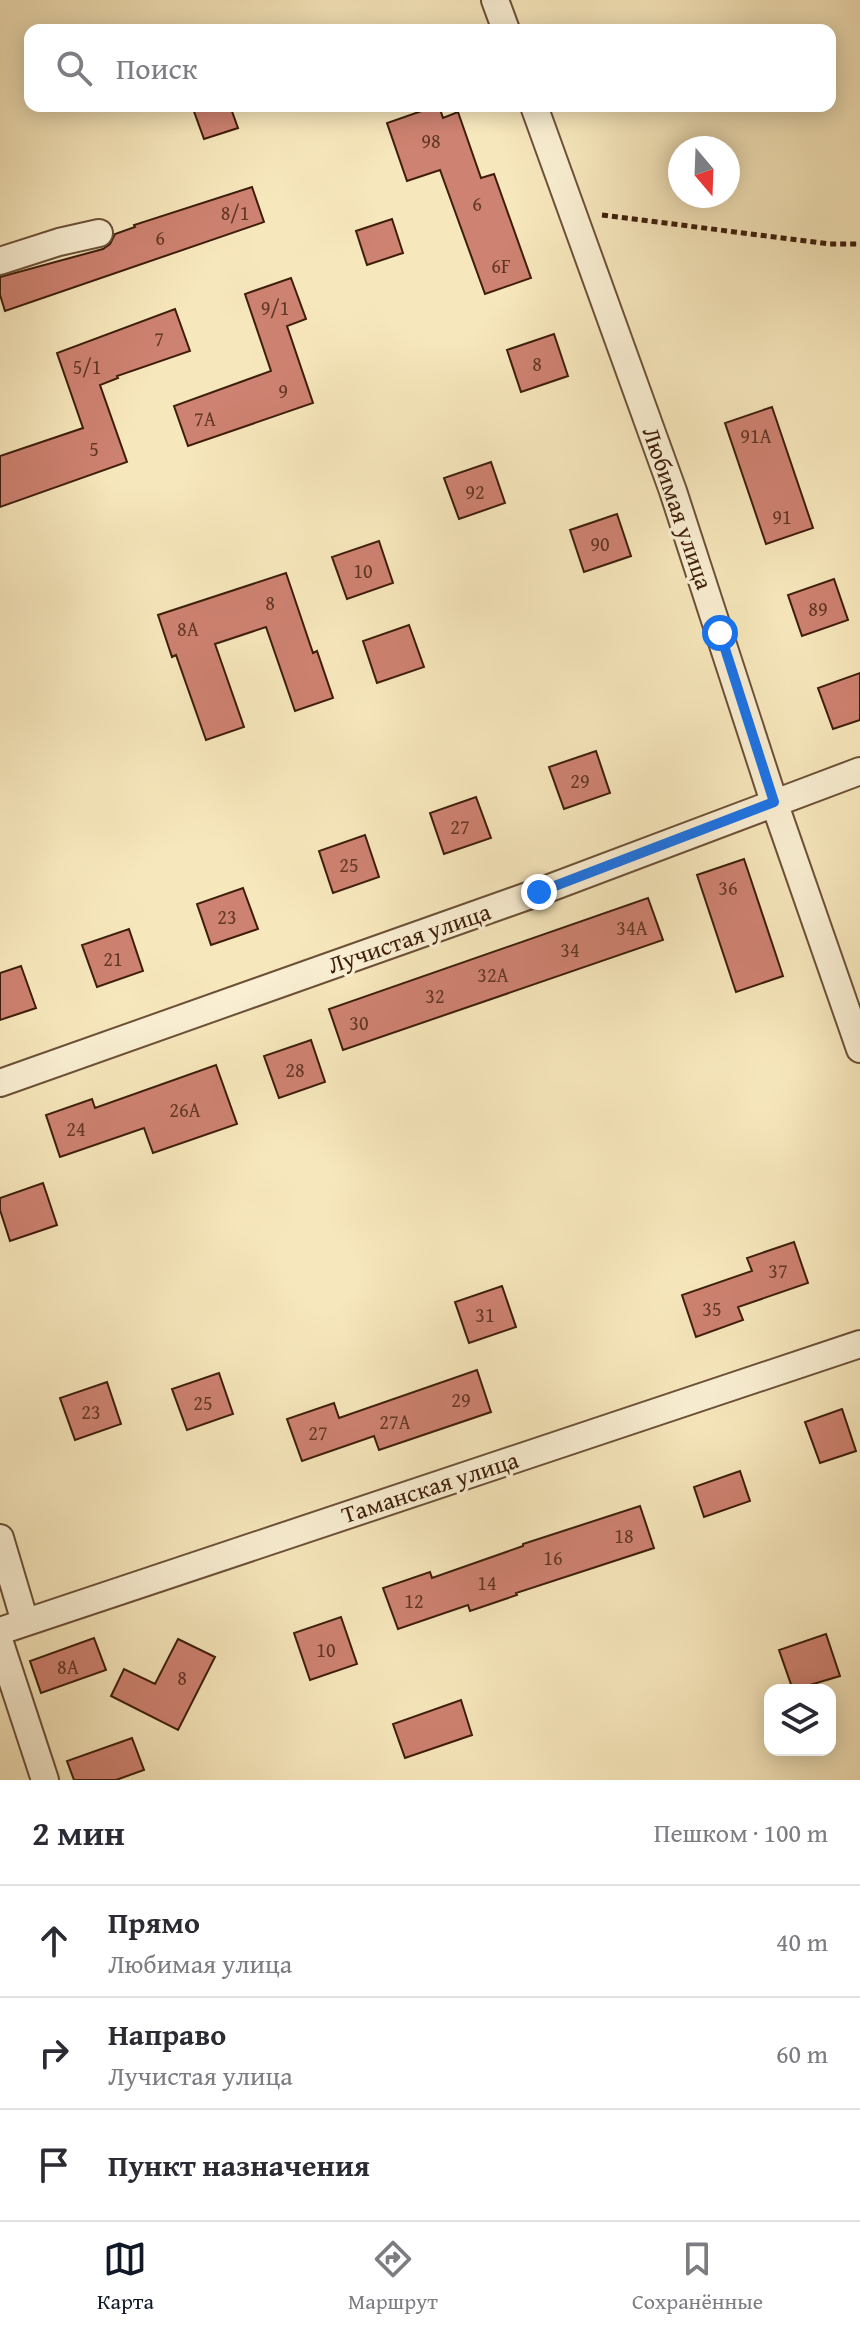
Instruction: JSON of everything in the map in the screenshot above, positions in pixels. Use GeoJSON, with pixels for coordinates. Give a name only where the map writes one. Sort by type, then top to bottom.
{"type":"FeatureCollection","features":[{"type":"Feature","properties":{"kind":"street"},"geometry":{"type":"LineString","coordinates":[[495,0],[504,24]]}},
{"type":"Feature","properties":{"kind":"street","name":"Любимая улица"},"geometry":{"type":"LineString","coordinates":[[536,112],[678,505],[774,802],[860,1049]]}},
{"type":"Feature","properties":{"kind":"street"},"geometry":{"type":"LineString","coordinates":[[0,261],[99,233]]}},
{"type":"Feature","properties":{"kind":"street","name":"Лучистая улица"},"geometry":{"type":"LineString","coordinates":[[0,1083],[524,898],[860,771]]}},
{"type":"Feature","properties":{"kind":"street","name":"Таманская улица"},"geometry":{"type":"LineString","coordinates":[[0,1631],[860,1344]]}},
{"type":"Feature","properties":{"kind":"street"},"geometry":{"type":"LineString","coordinates":[[0,1538],[25,1622]]}},
{"type":"Feature","properties":{"kind":"street"},"geometry":{"type":"LineString","coordinates":[[0,1643],[45,1780]]}},
{"type":"Feature","properties":{"kind":"path"},"geometry":{"type":"LineString","coordinates":[[573,212],[830,244],[860,244]]}},
{"type":"Feature","properties":{"kind":"building"},"geometry":{"type":"Polygon","coordinates":[[[194,112],[232,112],[238,128],[204,139],[194,112]]]}},
{"type":"Feature","properties":{"kind":"building"},"geometry":{"type":"Polygon","coordinates":[[[419,112],[441,112],[443,118],[458,112],[481,178],[494,174],[531,278],[485,294],[440,170],[407,181],[387,123],[419,112]]]}},
{"type":"Feature","properties":{"kind":"building"},"geometry":{"type":"Polygon","coordinates":[[[252,187],[264,222],[5,311],[0,295],[0,277],[103,249],[115,234],[134,225],[252,187]]]}},
{"type":"Feature","properties":{"kind":"building"},"geometry":{"type":"Polygon","coordinates":[[[392,219],[403,253],[367,265],[356,231],[392,219]]]}},
{"type":"Feature","properties":{"kind":"building"},"geometry":{"type":"Polygon","coordinates":[[[291,278],[306,319],[287,326],[313,403],[188,446],[174,406],[271,371],[245,294],[291,278]]]}},
{"type":"Feature","properties":{"kind":"building"},"geometry":{"type":"Polygon","coordinates":[[[175,309],[190,351],[117,376],[100,385],[127,462],[0,507],[0,456],[83,428],[57,353],[175,309]]]}},
{"type":"Feature","properties":{"kind":"building"},"geometry":{"type":"Polygon","coordinates":[[[554,334],[568,376],[521,392],[507,350],[554,334]]]}},
{"type":"Feature","properties":{"kind":"building"},"geometry":{"type":"Polygon","coordinates":[[[772,407],[813,528],[766,544],[725,423],[772,407]]]}},
{"type":"Feature","properties":{"kind":"building"},"geometry":{"type":"Polygon","coordinates":[[[491,462],[505,503],[459,519],[444,478],[491,462]]]}},
{"type":"Feature","properties":{"kind":"building"},"geometry":{"type":"Polygon","coordinates":[[[617,514],[631,556],[584,572],[570,530],[617,514]]]}},
{"type":"Feature","properties":{"kind":"building"},"geometry":{"type":"Polygon","coordinates":[[[379,541],[393,583],[347,599],[332,557],[379,541]]]}},
{"type":"Feature","properties":{"kind":"building"},"geometry":{"type":"Polygon","coordinates":[[[286,573],[313,653],[317,651],[333,698],[295,711],[266,627],[215,644],[244,727],[206,740],[176,655],[172,657],[158,615],[286,573]]]}},
{"type":"Feature","properties":{"kind":"building"},"geometry":{"type":"Polygon","coordinates":[[[834,579],[848,620],[802,636],[788,595],[834,579]]]}},
{"type":"Feature","properties":{"kind":"building"},"geometry":{"type":"Polygon","coordinates":[[[409,625],[424,667],[377,683],[363,641],[409,625]]]}},
{"type":"Feature","properties":{"kind":"building"},"geometry":{"type":"Polygon","coordinates":[[[860,673],[860,720],[833,729],[818,688],[860,673]]]}},
{"type":"Feature","properties":{"kind":"building"},"geometry":{"type":"Polygon","coordinates":[[[596,751],[610,793],[564,809],[549,767],[596,751]]]}},
{"type":"Feature","properties":{"kind":"building"},"geometry":{"type":"Polygon","coordinates":[[[476,797],[491,838],[444,854],[430,813],[476,797]]]}},
{"type":"Feature","properties":{"kind":"building"},"geometry":{"type":"Polygon","coordinates":[[[365,835],[379,877],[333,893],[319,851],[365,835]]]}},
{"type":"Feature","properties":{"kind":"building"},"geometry":{"type":"Polygon","coordinates":[[[744,859],[783,976],[736,992],[697,875],[744,859]]]}},
{"type":"Feature","properties":{"kind":"building"},"geometry":{"type":"Polygon","coordinates":[[[243,888],[258,929],[211,945],[197,904],[243,888]]]}},
{"type":"Feature","properties":{"kind":"building"},"geometry":{"type":"Polygon","coordinates":[[[648,898],[663,940],[343,1050],[329,1009],[648,898]]]}},
{"type":"Feature","properties":{"kind":"building"},"geometry":{"type":"Polygon","coordinates":[[[129,929],[143,971],[97,987],[82,945],[129,929]]]}},
{"type":"Feature","properties":{"kind":"building"},"geometry":{"type":"Polygon","coordinates":[[[21,966],[36,1008],[0,1020],[0,973],[21,966]]]}},
{"type":"Feature","properties":{"kind":"building"},"geometry":{"type":"Polygon","coordinates":[[[311,1040],[325,1082],[279,1098],[264,1056],[311,1040]]]}},
{"type":"Feature","properties":{"kind":"building"},"geometry":{"type":"Polygon","coordinates":[[[216,1065],[237,1124],[153,1153],[144,1128],[60,1157],[46,1115],[92,1099],[95,1108],[216,1065]]]}},
{"type":"Feature","properties":{"kind":"building"},"geometry":{"type":"Polygon","coordinates":[[[43,1183],[57,1225],[10,1241],[0,1210],[0,1198],[43,1183]]]}},
{"type":"Feature","properties":{"kind":"building"},"geometry":{"type":"Polygon","coordinates":[[[794,1242],[808,1283],[738,1307],[743,1320],[696,1337],[682,1295],[752,1271],[747,1258],[794,1242]]]}},
{"type":"Feature","properties":{"kind":"building"},"geometry":{"type":"Polygon","coordinates":[[[502,1286],[516,1327],[469,1343],[455,1302],[502,1286]]]}},
{"type":"Feature","properties":{"kind":"building"},"geometry":{"type":"Polygon","coordinates":[[[477,1370],[491,1412],[379,1450],[374,1436],[302,1461],[287,1419],[334,1403],[339,1418],[477,1370]]]}},
{"type":"Feature","properties":{"kind":"building"},"geometry":{"type":"Polygon","coordinates":[[[219,1373],[233,1414],[187,1430],[172,1389],[219,1373]]]}},
{"type":"Feature","properties":{"kind":"building"},"geometry":{"type":"Polygon","coordinates":[[[107,1382],[121,1424],[75,1440],[60,1398],[107,1382]]]}},
{"type":"Feature","properties":{"kind":"building"},"geometry":{"type":"Polygon","coordinates":[[[842,1409],[856,1451],[820,1463],[805,1422],[842,1409]]]}},
{"type":"Feature","properties":{"kind":"building"},"geometry":{"type":"Polygon","coordinates":[[[740,1471],[750,1501],[704,1517],[694,1487],[740,1471]]]}},
{"type":"Feature","properties":{"kind":"building"},"geometry":{"type":"Polygon","coordinates":[[[640,1506],[654,1548],[470,1611],[468,1605],[398,1629],[383,1588],[430,1572],[432,1578],[640,1506]]]}},
{"type":"Feature","properties":{"kind":"building"},"geometry":{"type":"Polygon","coordinates":[[[341,1617],[357,1664],[310,1680],[294,1633],[341,1617]]]}},
{"type":"Feature","properties":{"kind":"building"},"geometry":{"type":"Polygon","coordinates":[[[826,1634],[840,1676],[813,1684],[791,1684],[779,1650],[826,1634]]]}},
{"type":"Feature","properties":{"kind":"building"},"geometry":{"type":"Polygon","coordinates":[[[94,1638],[106,1670],[41,1693],[30,1661],[94,1638]]]}},
{"type":"Feature","properties":{"kind":"building"},"geometry":{"type":"Polygon","coordinates":[[[178,1639],[215,1657],[178,1730],[111,1696],[124,1669],[155,1684],[178,1639]]]}},
{"type":"Feature","properties":{"kind":"building"},"geometry":{"type":"Polygon","coordinates":[[[461,1700],[472,1735],[405,1758],[393,1724],[461,1700]]]}},
{"type":"Feature","properties":{"kind":"building"},"geometry":{"type":"Polygon","coordinates":[[[132,1738],[144,1770],[116,1780],[74,1780],[67,1761],[132,1738]]]}},
{"type":"Feature","properties":{"kind":"route"},"geometry":{"type":"LineString","coordinates":[[539,892],[774,802],[720,633]]}}]}
